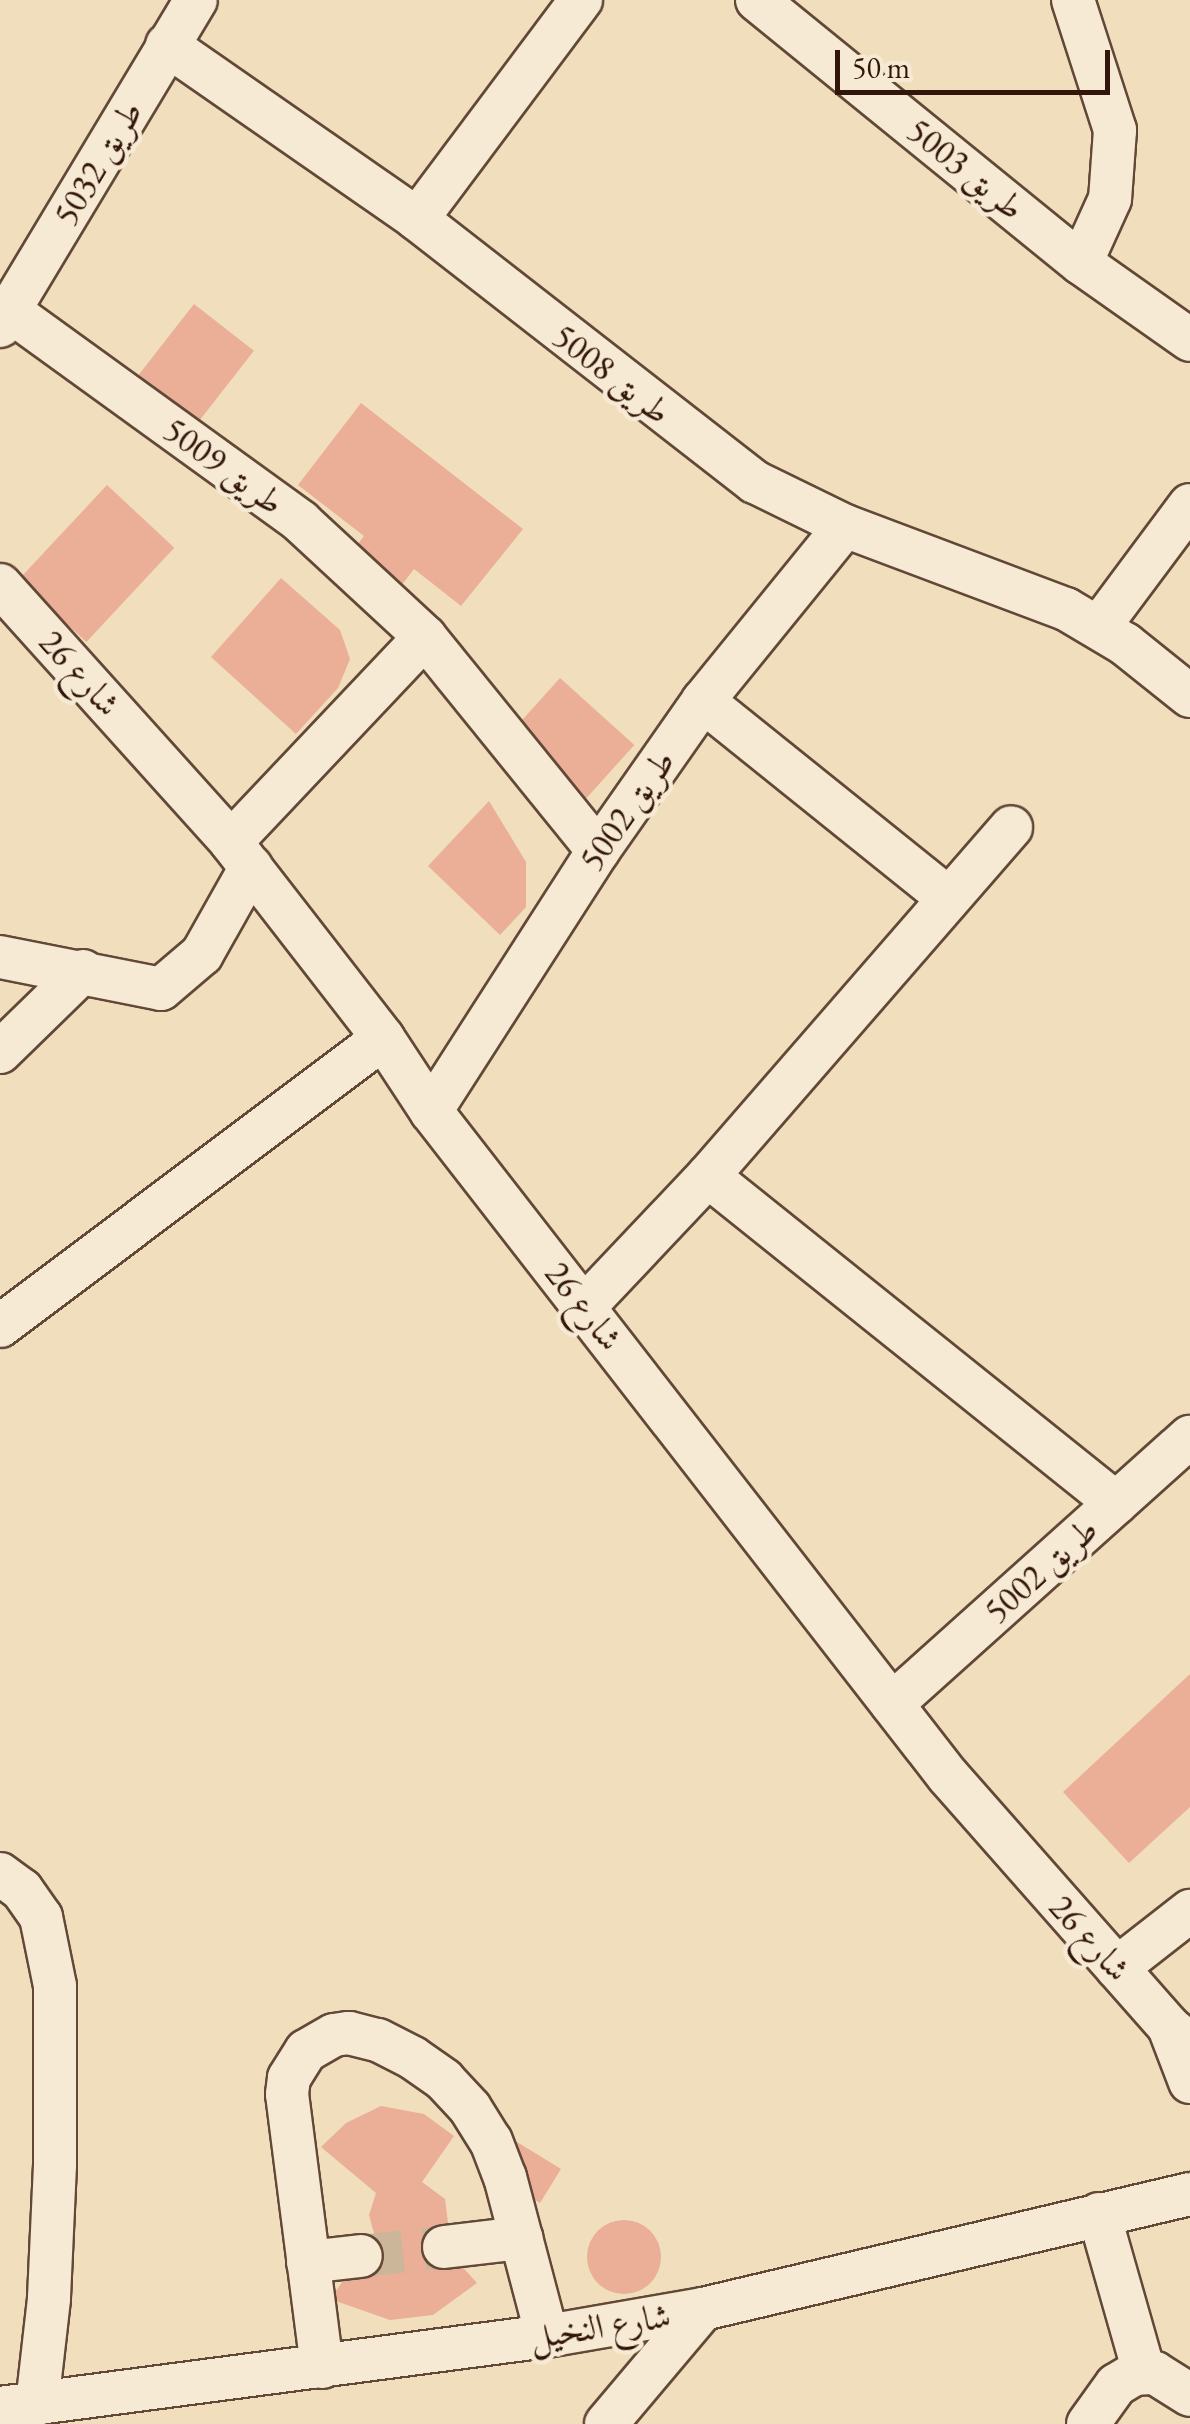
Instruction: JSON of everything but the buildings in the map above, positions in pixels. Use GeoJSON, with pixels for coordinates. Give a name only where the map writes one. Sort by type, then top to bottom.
{"type":"FeatureCollection","features":[{"type":"Feature","properties":{"kind":"street","name":"طريق 5032"},"geometry":{"type":"LineString","coordinates":[[5,319],[196,0]]}},
{"type":"Feature","properties":{"kind":"street"},"geometry":{"type":"LineString","coordinates":[[417,220],[582,0]]}},
{"type":"Feature","properties":{"kind":"street","name":"طريق 5003"},"geometry":{"type":"LineString","coordinates":[[758,0],[1081,263],[1190,340]]}},
{"type":"Feature","properties":{"kind":"street"},"geometry":{"type":"LineString","coordinates":[[1073,0],[1115,130],[1110,200],[1081,263]]}},
{"type":"Feature","properties":{"kind":"street","name":"طريق 5008"},"geometry":{"type":"LineString","coordinates":[[168,45],[417,220],[713,454],[754,482],[845,526],[1032,594],[1099,627],[1190,696]]}},
{"type":"Feature","properties":{"kind":"street","name":"طريق 5009"},"geometry":{"type":"LineString","coordinates":[[5,319],[301,522],[425,638],[598,851]]}},
{"type":"Feature","properties":{"kind":"street"},"geometry":{"type":"LineString","coordinates":[[1099,627],[1190,505]]}},
{"type":"Feature","properties":{"kind":"street","name":"طريق 5002"},"geometry":{"type":"LineString","coordinates":[[431,1111],[598,851],[703,701],[845,526]]}},
{"type":"Feature","properties":{"kind":"street","name":"شارع 26"},"geometry":{"type":"LineString","coordinates":[[0,584],[241,854],[383,1038],[431,1111],[979,1814],[1118,1968],[1178,2023],[1190,2082]]}},
{"type":"Feature","properties":{"kind":"street"},"geometry":{"type":"LineString","coordinates":[[0,957],[161,989],[202,954],[241,854],[425,638]]}},
{"type":"Feature","properties":{"kind":"street"},"geometry":{"type":"LineString","coordinates":[[703,701],[948,898]]}},
{"type":"Feature","properties":{"kind":"street"},"geometry":{"type":"LineString","coordinates":[[585,1306],[708,1176],[1012,827]]}},
{"type":"Feature","properties":{"kind":"street"},"geometry":{"type":"LineString","coordinates":[[0,1052],[83,971]]}},
{"type":"Feature","properties":{"kind":"street"},"geometry":{"type":"LineString","coordinates":[[0,1326],[383,1038]]}},
{"type":"Feature","properties":{"kind":"street"},"geometry":{"type":"LineString","coordinates":[[708,1176],[1116,1503]]}},
{"type":"Feature","properties":{"kind":"street","name":"طريق 5002"},"geometry":{"type":"LineString","coordinates":[[892,1704],[1190,1437]]}},
{"type":"Feature","properties":{"kind":"street"},"geometry":{"type":"LineString","coordinates":[[0,1874],[22,1890],[41,1918],[55,1986],[49,2299],[18,2406]]}},
{"type":"Feature","properties":{"kind":"street"},"geometry":{"type":"LineString","coordinates":[[1118,1968],[1190,1911]]}},
{"type":"Feature","properties":{"kind":"street"},"geometry":{"type":"LineString","coordinates":[[322,2367],[289,2078],[306,2051],[334,2035],[349,2033],[378,2040],[413,2058],[444,2080],[470,2108],[498,2159],[548,2336]]}},
{"type":"Feature","properties":{"kind":"street","name":"شارع النخيل"},"geometry":{"type":"LineString","coordinates":[[18,2406],[548,2336],[702,2309],[1190,2194]]}},
{"type":"Feature","properties":{"kind":"street"},"geometry":{"type":"LineString","coordinates":[[1099,2214],[1144,2372]]}},
{"type":"Feature","properties":{"kind":"street"},"geometry":{"type":"LineString","coordinates":[[444,2248],[521,2238]]}},
{"type":"Feature","properties":{"kind":"street"},"geometry":{"type":"LineString","coordinates":[[308,2262],[361,2256]]}},
{"type":"Feature","properties":{"kind":"street"},"geometry":{"type":"LineString","coordinates":[[606,2424],[702,2309]]}},
{"type":"Feature","properties":{"kind":"street"},"geometry":{"type":"LineString","coordinates":[[1088,2424],[1116,2385],[1144,2372],[1166,2378],[1190,2395]]}},
{"type":"Feature","properties":{"kind":"tunnel"},"geometry":{"type":"LineString","coordinates":[[361,2256],[444,2247]]}}]}
